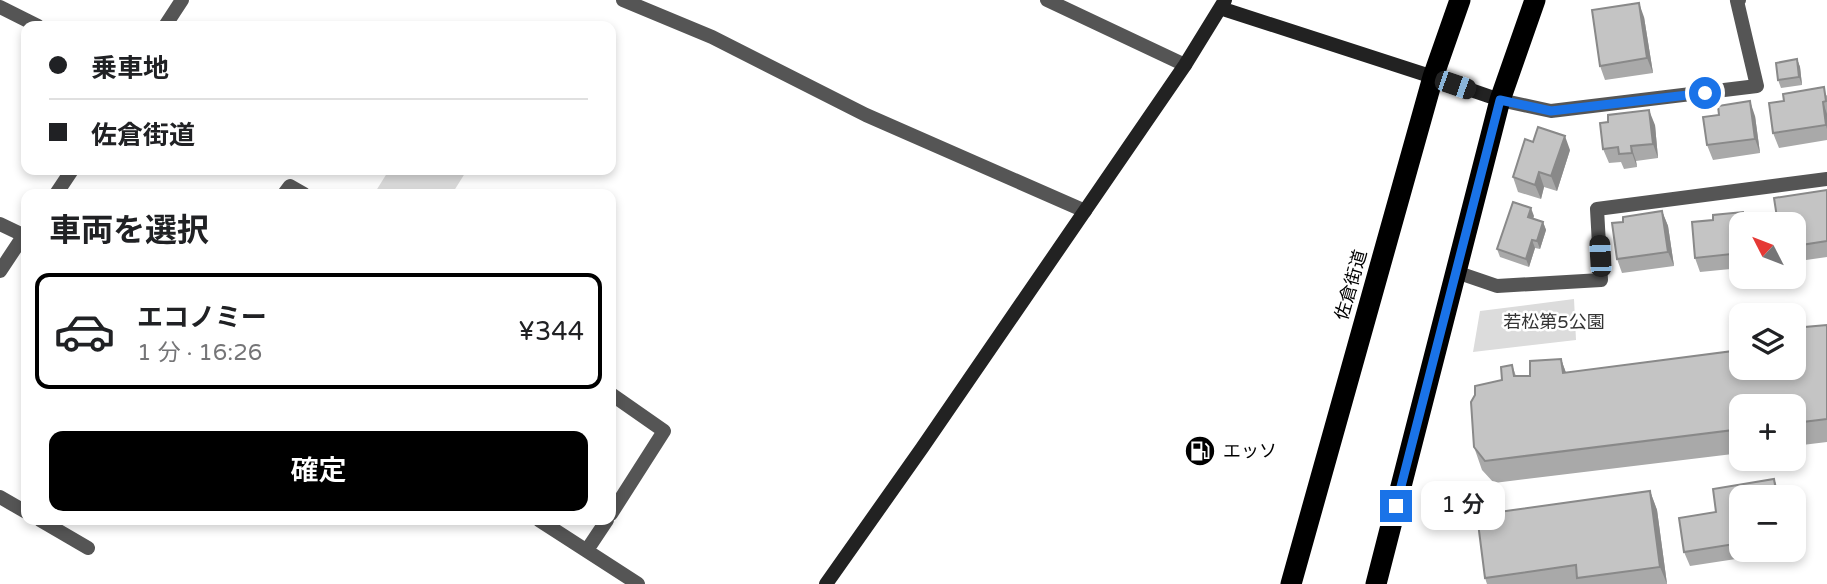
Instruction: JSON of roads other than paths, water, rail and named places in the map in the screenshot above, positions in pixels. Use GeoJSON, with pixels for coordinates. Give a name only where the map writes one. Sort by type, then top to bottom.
{"type":"FeatureCollection","features":[{"type":"Feature","properties":{"kind":"highway","name":"佐倉街道"},"geometry":{"type":"LineString","coordinates":[[1290,584],[1433,77],[1460,0]]}},
{"type":"Feature","properties":{"kind":"highway"},"geometry":{"type":"LineString","coordinates":[[1376,584],[1500,100],[1535,0]]}},
{"type":"Feature","properties":{"kind":"street"},"geometry":{"type":"LineString","coordinates":[[168,21],[182,0]]}},
{"type":"Feature","properties":{"kind":"street"},"geometry":{"type":"LineString","coordinates":[[624,0],[712,37],[866,115],[1085,211]]}},
{"type":"Feature","properties":{"kind":"street"},"geometry":{"type":"LineString","coordinates":[[1047,0],[1185,65]]}},
{"type":"Feature","properties":{"kind":"street"},"geometry":{"type":"LineString","coordinates":[[827,584],[1185,65],[1222,4],[1500,100],[1551,111],[1757,86],[1737,1],[1740,0]]}},
{"type":"Feature","properties":{"kind":"street"},"geometry":{"type":"LineString","coordinates":[[0,7],[28,21]]}},
{"type":"Feature","properties":{"kind":"street"},"geometry":{"type":"LineString","coordinates":[[1456,272],[1497,286],[1601,280],[1597,209],[1827,179]]}},
{"type":"Feature","properties":{"kind":"street"},"geometry":{"type":"LineString","coordinates":[[0,224],[21,232]]}},
{"type":"Feature","properties":{"kind":"street"},"geometry":{"type":"LineString","coordinates":[[0,271],[21,240]]}},
{"type":"Feature","properties":{"kind":"street"},"geometry":{"type":"LineString","coordinates":[[616,397],[664,431],[616,506]]}},
{"type":"Feature","properties":{"kind":"street"},"geometry":{"type":"LineString","coordinates":[[0,496],[21,509]]}},
{"type":"Feature","properties":{"kind":"street"},"geometry":{"type":"LineString","coordinates":[[49,525],[88,548]]}},
{"type":"Feature","properties":{"kind":"street"},"geometry":{"type":"LineString","coordinates":[[547,525],[638,584]]}},
{"type":"Feature","properties":{"kind":"street"},"geometry":{"type":"LineString","coordinates":[[587,550],[604,525]]}},
{"type":"Feature","properties":{"kind":"place","name":"エッソ"},"geometry":{"type":"Point","coordinates":[1200,451]}},
{"type":"Feature","properties":{"kind":"park label","name":"若松第5公園"},"geometry":{"type":"Point","coordinates":[1554,322]}}]}
